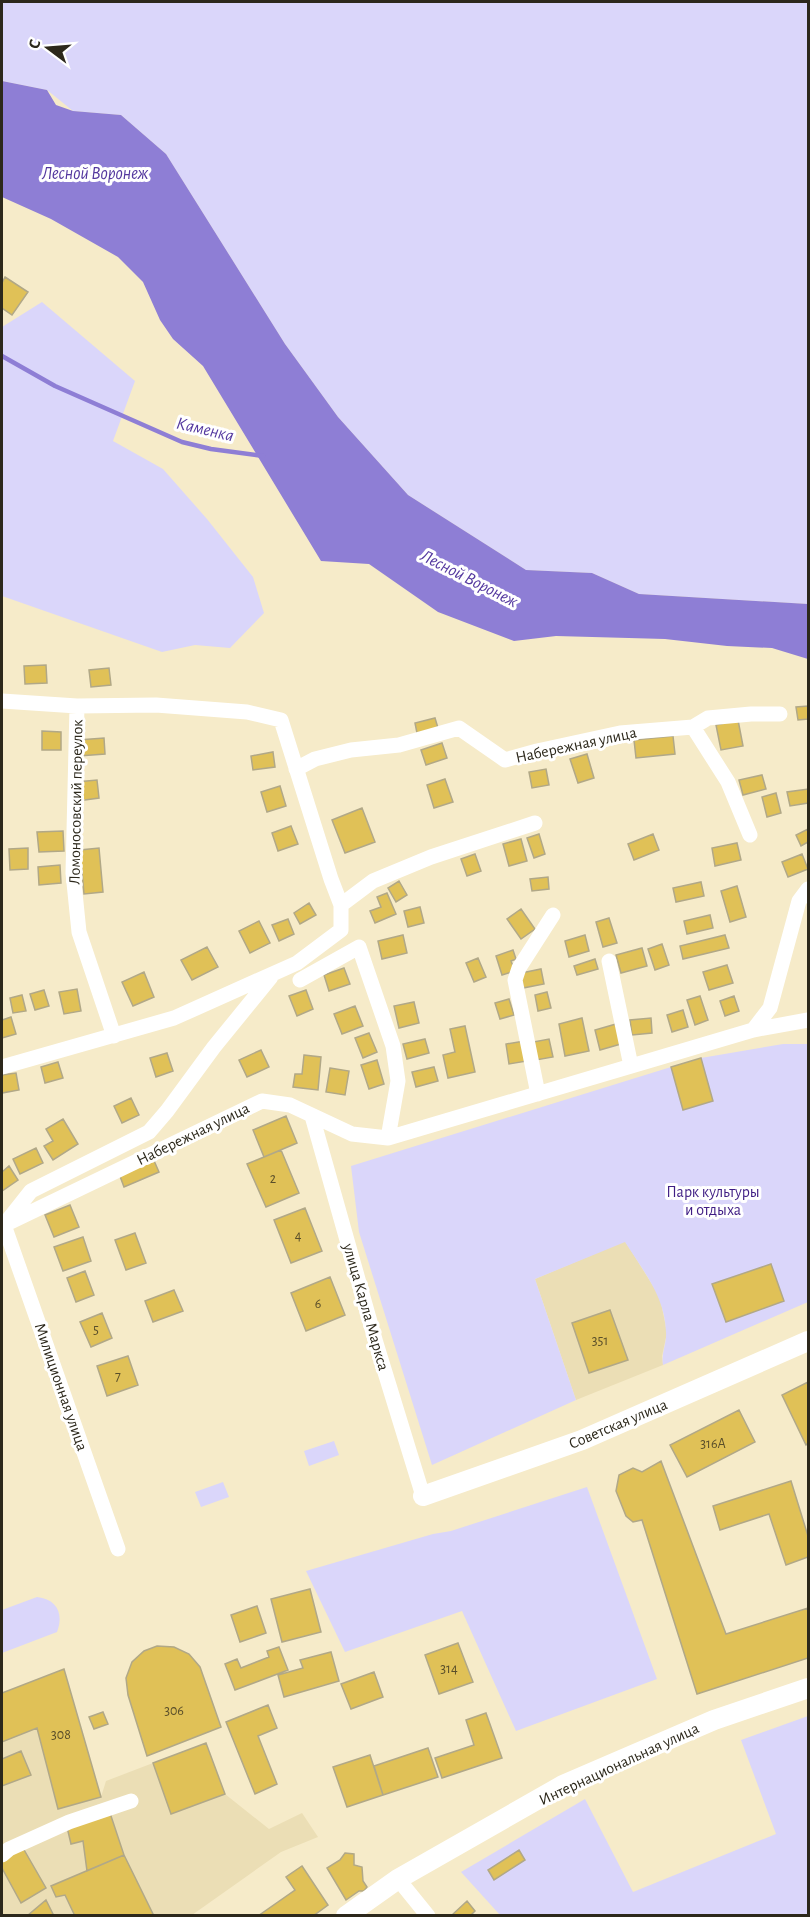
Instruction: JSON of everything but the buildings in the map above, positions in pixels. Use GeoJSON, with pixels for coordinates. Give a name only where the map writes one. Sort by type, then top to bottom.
{"type":"FeatureCollection","features":[{"type":"Feature","properties":{"kind":"main road","name":"Советская улица"},"geometry":{"type":"LineString","coordinates":[[423,1496],[582,1440],[808,1341]]}},
{"type":"Feature","properties":{"kind":"main road","name":"Интернациональная улица"},"geometry":{"type":"LineString","coordinates":[[346,1916],[398,1879],[563,1785],[714,1720],[808,1688]]}},
{"type":"Feature","properties":{"kind":"street","name":"Ломоносовский переулок"},"geometry":{"type":"LineString","coordinates":[[2,701],[78,706],[156,705],[247,712],[281,720]]}},
{"type":"Feature","properties":{"kind":"street","name":"Ломоносовский переулок"},"geometry":{"type":"LineString","coordinates":[[78,706],[73,873],[79,932],[114,1036]]}},
{"type":"Feature","properties":{"kind":"street","name":"Набережная улица"},"geometry":{"type":"LineString","coordinates":[[296,769],[315,759],[351,750],[399,746],[459,728],[505,760],[620,733],[693,727],[708,718],[780,714]]}},
{"type":"Feature","properties":{"kind":"street","name":"Набережная улица"},"geometry":{"type":"LineString","coordinates":[[2,1067],[174,1018],[297,963],[341,930],[341,904],[281,720]]}},
{"type":"Feature","properties":{"kind":"street"},"geometry":{"type":"LineString","coordinates":[[693,727],[728,782],[750,835]]}},
{"type":"Feature","properties":{"kind":"street"},"geometry":{"type":"LineString","coordinates":[[341,904],[373,881],[431,857],[535,824]]}},
{"type":"Feature","properties":{"kind":"street"},"geometry":{"type":"LineString","coordinates":[[753,1030],[770,1008],[799,901],[808,889]]}},
{"type":"Feature","properties":{"kind":"street"},"geometry":{"type":"LineString","coordinates":[[538,1094],[515,980],[519,968],[553,915]]}},
{"type":"Feature","properties":{"kind":"street"},"geometry":{"type":"LineString","coordinates":[[300,980],[359,947],[393,1046],[398,1080],[388,1138]]}},
{"type":"Feature","properties":{"kind":"street"},"geometry":{"type":"LineString","coordinates":[[609,961],[631,1066]]}},
{"type":"Feature","properties":{"kind":"street","name":"Набережная улица"},"geometry":{"type":"LineString","coordinates":[[3,1225],[31,1191],[149,1132],[274,974]]}},
{"type":"Feature","properties":{"kind":"street","name":"Набережная улица"},"geometry":{"type":"LineString","coordinates":[[3,1225],[262,1101],[290,1105],[351,1134],[388,1138],[753,1030],[808,1020]]}},
{"type":"Feature","properties":{"kind":"street","name":"улица Карла Маркса"},"geometry":{"type":"LineString","coordinates":[[312,1116],[376,1343],[423,1496]]}},
{"type":"Feature","properties":{"kind":"street","name":"Милиционная улица"},"geometry":{"type":"LineString","coordinates":[[3,1225],[118,1549]]}},
{"type":"Feature","properties":{"kind":"street"},"geometry":{"type":"LineString","coordinates":[[2,1855],[69,1822],[130,1801]]}},
{"type":"Feature","properties":{"kind":"street"},"geometry":{"type":"LineString","coordinates":[[398,1879],[428,1916]]}},
{"type":"Feature","properties":{"kind":"shaded area"},"geometry":{"type":"Polygon","coordinates":[[[625,1241],[660,1297],[667,1333],[662,1356],[663,1365],[576,1400],[535,1279],[625,1241]]]}},
{"type":"Feature","properties":{"kind":"shaded area"},"geometry":{"type":"Polygon","coordinates":[[[37,1728],[58,1809],[101,1797],[106,1781],[153,1763],[171,1813],[225,1794],[269,1829],[302,1813],[318,1837],[281,1852],[192,1915],[2,1916],[2,1742],[37,1728]]]}},
{"type":"Feature","properties":{"kind":"green space"},"geometry":{"type":"Polygon","coordinates":[[[2,2],[808,2],[808,604],[639,594],[592,573],[526,570],[408,495],[338,417],[285,344],[166,154],[121,115],[73,111],[47,90],[2,81],[2,2]]]}},
{"type":"Feature","properties":{"kind":"green space"},"geometry":{"type":"Polygon","coordinates":[[[42,302],[135,381],[113,441],[163,469],[253,577],[264,613],[230,648],[195,645],[162,652],[2,596],[2,327],[42,302]]]}},
{"type":"Feature","properties":{"kind":"green space","name":"Парк культуры и отдыха"},"geometry":{"type":"Polygon","coordinates":[[[783,1044],[808,1044],[808,1302],[663,1365],[666,1332],[662,1307],[652,1284],[625,1242],[535,1279],[576,1400],[432,1465],[359,1232],[351,1166],[671,1067],[684,1110],[713,1101],[701,1058],[783,1044]]]}},
{"type":"Feature","properties":{"kind":"green space"},"geometry":{"type":"Polygon","coordinates":[[[334,1441],[339,1455],[309,1466],[304,1451],[334,1441]]]}},
{"type":"Feature","properties":{"kind":"green space"},"geometry":{"type":"Polygon","coordinates":[[[223,1482],[229,1497],[201,1507],[195,1492],[223,1482]]]}},
{"type":"Feature","properties":{"kind":"green space"},"geometry":{"type":"Polygon","coordinates":[[[587,1487],[657,1679],[516,1731],[462,1611],[345,1652],[306,1571],[433,1534],[451,1531],[587,1487]]]}},
{"type":"Feature","properties":{"kind":"green space"},"geometry":{"type":"Polygon","coordinates":[[[37,1597],[50,1601],[57,1609],[60,1619],[57,1632],[2,1653],[2,1610],[37,1597]]]}},
{"type":"Feature","properties":{"kind":"green space"},"geometry":{"type":"Polygon","coordinates":[[[808,1716],[808,1915],[500,1915],[461,1872],[585,1799],[633,1892],[776,1834],[741,1740],[808,1716]]]}},
{"type":"Feature","properties":{"kind":"water","name":"Лесной Воронеж"},"geometry":{"type":"Polygon","coordinates":[[[2,81],[47,90],[56,105],[73,111],[121,115],[166,154],[285,344],[338,417],[408,495],[526,570],[592,573],[639,594],[808,604],[808,659],[772,648],[665,639],[556,636],[514,641],[438,612],[369,564],[321,561],[203,366],[173,339],[160,320],[143,282],[118,257],[51,219],[2,197],[2,81]]]}},
{"type":"Feature","properties":{"kind":"waterway","name":"Каменка"},"geometry":{"type":"LineString","coordinates":[[2,356],[55,386],[182,442],[211,449],[263,456]]}}]}
